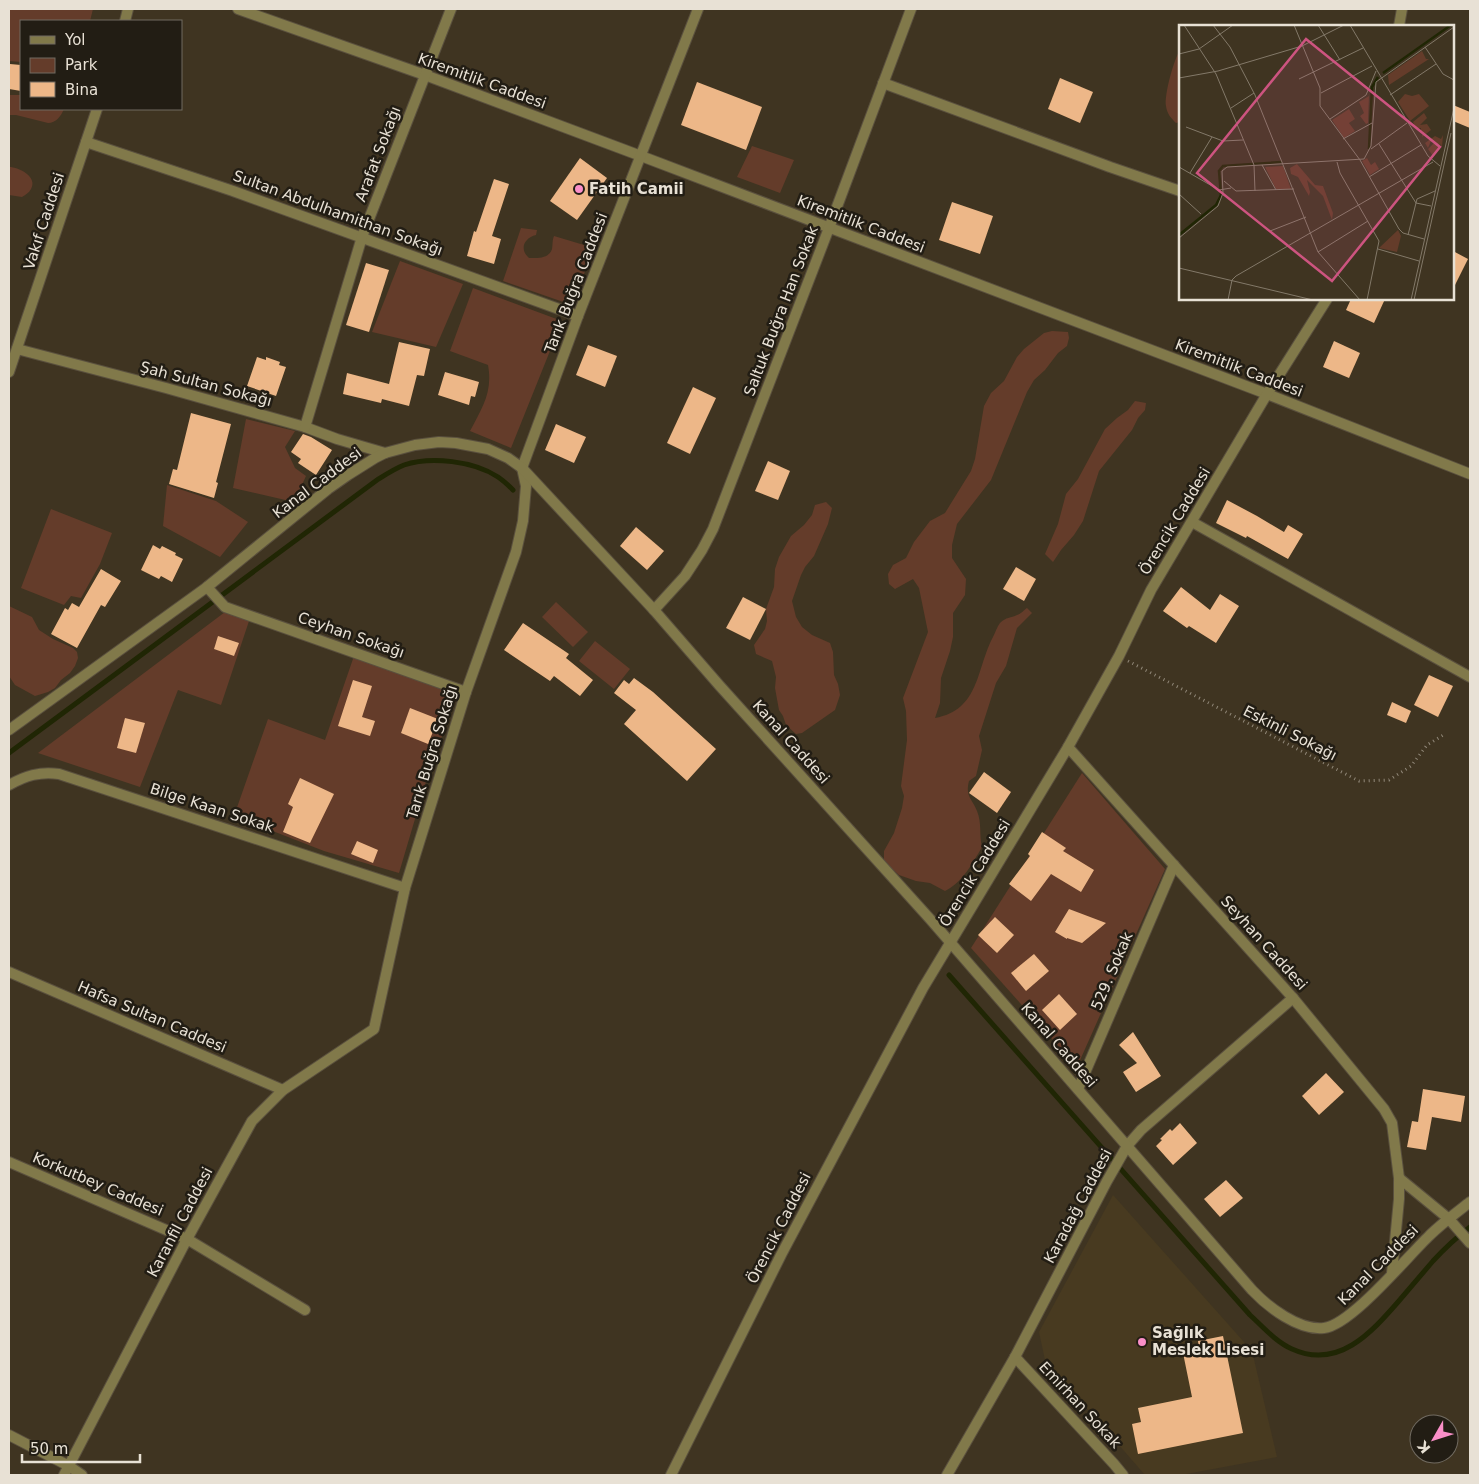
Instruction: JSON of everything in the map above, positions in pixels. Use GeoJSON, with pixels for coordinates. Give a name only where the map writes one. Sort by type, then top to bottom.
{"type":"FeatureCollection","features":[{"type":"Feature","properties":{"kind":"street","name":"Kiremitlik Caddesi"},"geometry":{"type":"LineString","coordinates":[[238,9],[425,75],[641,156],[1267,394],[1470,474]]}},
{"type":"Feature","properties":{"kind":"street","name":"Arafat Sokağı"},"geometry":{"type":"LineString","coordinates":[[305,427],[362,237],[451,9]]}},
{"type":"Feature","properties":{"kind":"street","name":"Tarık Buğra Caddesi"},"geometry":{"type":"LineString","coordinates":[[522,468],[578,316],[698,9]]}},
{"type":"Feature","properties":{"kind":"street","name":"Saltuk Buğra Han Sokak"},"geometry":{"type":"LineString","coordinates":[[654,610],[685,576],[702,550],[713,528],[911,9]]}},
{"type":"Feature","properties":{"kind":"street"},"geometry":{"type":"LineString","coordinates":[[1399,25],[1402,9]]}},
{"type":"Feature","properties":{"kind":"street"},"geometry":{"type":"LineString","coordinates":[[883,83],[1179,191]]}},
{"type":"Feature","properties":{"kind":"street","name":"Vakıf Caddesi"},"geometry":{"type":"LineString","coordinates":[[9,372],[98,110]]}},
{"type":"Feature","properties":{"kind":"street","name":"Sultan Abdulhamithan Sokağı"},"geometry":{"type":"LineString","coordinates":[[86,142],[233,191],[578,316]]}},
{"type":"Feature","properties":{"kind":"street","name":"Örencik Caddesi"},"geometry":{"type":"LineString","coordinates":[[671,1475],[781,1255],[923,988],[1068,747],[1118,656],[1151,590],[1267,394],[1325,300]]}},
{"type":"Feature","properties":{"kind":"street","name":"Şah Sultan Sokağı"},"geometry":{"type":"LineString","coordinates":[[17,349],[305,427],[385,454]]}},
{"type":"Feature","properties":{"kind":"street","name":"Kanal Caddesi"},"geometry":{"type":"LineString","coordinates":[[9,730],[207,587],[328,489],[361,466],[385,454],[415,445],[439,442],[488,449],[508,458],[522,468],[654,610],[1078,1089],[1125,1151],[1267,1305],[1289,1318],[1311,1327],[1333,1326],[1365,1301],[1430,1234],[1451,1221],[1470,1202]]}},
{"type":"Feature","properties":{"kind":"street","name":"Tarık Buğra Sokağı"},"geometry":{"type":"LineString","coordinates":[[374,1029],[405,888],[466,692],[516,552],[523,521],[526,486],[522,468]]}},
{"type":"Feature","properties":{"kind":"street"},"geometry":{"type":"LineString","coordinates":[[1192,522],[1470,677]]}},
{"type":"Feature","properties":{"kind":"street","name":"Ceyhan Sokağı"},"geometry":{"type":"LineString","coordinates":[[207,587],[225,607],[466,692]]}},
{"type":"Feature","properties":{"kind":"street","name":"Seyhan Caddesi"},"geometry":{"type":"LineString","coordinates":[[1068,747],[1293,998],[1384,1109],[1392,1122],[1399,1178],[1399,1199],[1392,1274]]}},
{"type":"Feature","properties":{"kind":"street","name":"Bilge Kaan Sokak"},"geometry":{"type":"LineString","coordinates":[[9,785],[29,775],[42,772],[59,774],[405,888]]}},
{"type":"Feature","properties":{"kind":"street","name":"529. Sokak"},"geometry":{"type":"LineString","coordinates":[[1078,1089],[1174,865]]}},
{"type":"Feature","properties":{"kind":"street","name":"Hafsa Sultan Caddesi"},"geometry":{"type":"LineString","coordinates":[[9,972],[283,1090]]}},
{"type":"Feature","properties":{"kind":"street","name":"Karadağ Caddesi"},"geometry":{"type":"LineString","coordinates":[[947,1475],[1015,1357],[1107,1181],[1125,1151],[1141,1130],[1293,998]]}},
{"type":"Feature","properties":{"kind":"street","name":"Karanfil Caddesi"},"geometry":{"type":"LineString","coordinates":[[66,1470],[187,1239],[252,1121],[283,1090],[374,1029]]}},
{"type":"Feature","properties":{"kind":"street","name":"Korkutbey Caddesi"},"geometry":{"type":"LineString","coordinates":[[9,1162],[187,1239],[305,1310]]}},
{"type":"Feature","properties":{"kind":"street"},"geometry":{"type":"LineString","coordinates":[[1399,1178],[1451,1221],[1470,1243]]}},
{"type":"Feature","properties":{"kind":"street","name":"Emirhan Sokak"},"geometry":{"type":"LineString","coordinates":[[1015,1357],[1123,1475]]}},
{"type":"Feature","properties":{"kind":"street"},"geometry":{"type":"LineString","coordinates":[[9,1435],[66,1470],[82,1475]]}},
{"type":"Feature","properties":{"kind":"path","name":"Eskinli Sokağı"},"geometry":{"type":"LineString","coordinates":[[1118,656],[1359,782],[1389,780],[1411,766],[1427,745],[1445,734]]}},
{"type":"Feature","properties":{"kind":"shaded area","name":"Sağlık Meslek Lisesi"},"geometry":{"type":"Polygon","coordinates":[[[1113,1195],[1252,1351],[1277,1457],[1181,1475],[1145,1475],[1045,1360],[1039,1332],[1113,1195]]]}},
{"type":"Feature","properties":{"kind":"green space"},"geometry":{"type":"Polygon","coordinates":[[[93,9],[90,20],[20,20],[20,62],[9,61],[9,10],[93,9]]]}},
{"type":"Feature","properties":{"kind":"green space"},"geometry":{"type":"Polygon","coordinates":[[[1179,52],[1179,122],[1176,123],[1168,114],[1166,101],[1166,94],[1179,52]]]}},
{"type":"Feature","properties":{"kind":"green space"},"geometry":{"type":"Polygon","coordinates":[[[9,95],[20,95],[20,110],[63,110],[58,119],[48,123],[9,115],[9,95]]]}},
{"type":"Feature","properties":{"kind":"green space"},"geometry":{"type":"Polygon","coordinates":[[[752,146],[794,160],[780,193],[737,177],[752,146]]]}},
{"type":"Feature","properties":{"kind":"green space"},"geometry":{"type":"Polygon","coordinates":[[[9,167],[26,173],[32,180],[30,190],[22,197],[9,195],[9,167]]]}},
{"type":"Feature","properties":{"kind":"green space"},"geometry":{"type":"Polygon","coordinates":[[[521,228],[537,230],[536,235],[528,239],[524,244],[524,251],[529,258],[548,255],[552,249],[554,236],[594,248],[572,305],[503,281],[521,228]]]}},
{"type":"Feature","properties":{"kind":"green space"},"geometry":{"type":"Polygon","coordinates":[[[400,261],[463,284],[436,347],[372,332],[400,261]]]}},
{"type":"Feature","properties":{"kind":"green space"},"geometry":{"type":"Polygon","coordinates":[[[473,288],[562,321],[511,448],[470,431],[488,392],[488,365],[450,351],[473,288]]]}},
{"type":"Feature","properties":{"kind":"green space"},"geometry":{"type":"Polygon","coordinates":[[[1052,331],[1068,332],[1067,346],[1058,353],[1045,370],[1034,380],[1027,392],[991,480],[957,524],[952,545],[952,558],[966,579],[965,595],[953,613],[953,637],[941,678],[940,703],[935,718],[950,714],[969,697],[987,649],[1000,623],[1020,614],[1027,608],[1032,613],[1017,628],[1006,666],[996,683],[979,736],[982,750],[976,776],[969,781],[968,794],[979,816],[982,847],[962,878],[945,891],[930,883],[916,881],[899,875],[884,862],[884,851],[894,833],[904,796],[901,786],[907,740],[906,711],[903,698],[928,632],[919,588],[913,579],[895,589],[889,584],[888,574],[893,565],[906,558],[914,542],[930,521],[945,513],[971,471],[975,459],[984,406],[991,393],[1004,381],[1017,357],[1024,349],[1044,333],[1052,331]]]}},
{"type":"Feature","properties":{"kind":"green space"},"geometry":{"type":"Polygon","coordinates":[[[1135,401],[1146,403],[1145,410],[1138,418],[1132,430],[1099,471],[1083,521],[1053,562],[1045,554],[1058,524],[1066,494],[1078,479],[1105,429],[1128,410],[1135,401]]]}},
{"type":"Feature","properties":{"kind":"green space"},"geometry":{"type":"Polygon","coordinates":[[[246,419],[295,431],[285,447],[295,468],[306,476],[294,502],[233,488],[246,419]]]}},
{"type":"Feature","properties":{"kind":"green space"},"geometry":{"type":"Polygon","coordinates":[[[167,485],[216,501],[248,522],[220,557],[163,526],[167,485]]]}},
{"type":"Feature","properties":{"kind":"green space"},"geometry":{"type":"Polygon","coordinates":[[[826,502],[832,508],[828,524],[814,556],[801,575],[792,601],[796,617],[802,627],[812,635],[830,643],[833,652],[834,675],[840,695],[835,710],[802,733],[796,734],[786,725],[779,710],[775,688],[776,677],[772,661],[756,654],[754,645],[765,629],[767,621],[766,609],[774,587],[775,569],[779,557],[791,536],[812,515],[815,505],[826,502]]]}},
{"type":"Feature","properties":{"kind":"green space"},"geometry":{"type":"Polygon","coordinates":[[[51,509],[112,533],[100,564],[81,598],[71,596],[64,605],[21,588],[51,509]]]}},
{"type":"Feature","properties":{"kind":"green space"},"geometry":{"type":"Polygon","coordinates":[[[556,602],[588,632],[573,647],[542,617],[556,602]]]}},
{"type":"Feature","properties":{"kind":"green space"},"geometry":{"type":"Polygon","coordinates":[[[9,606],[32,617],[39,630],[77,652],[78,658],[70,673],[55,688],[48,692],[35,696],[15,685],[9,676],[9,606]]]}},
{"type":"Feature","properties":{"kind":"green space"},"geometry":{"type":"Polygon","coordinates":[[[225,612],[249,621],[221,705],[178,690],[140,787],[38,753],[225,612]]]}},
{"type":"Feature","properties":{"kind":"green space"},"geometry":{"type":"Polygon","coordinates":[[[595,641],[630,669],[614,689],[579,661],[595,641]]]}},
{"type":"Feature","properties":{"kind":"green space"},"geometry":{"type":"Polygon","coordinates":[[[354,656],[457,694],[428,775],[399,873],[324,851],[234,816],[268,719],[325,740],[354,656]]]}},
{"type":"Feature","properties":{"kind":"green space"},"geometry":{"type":"Polygon","coordinates":[[[1082,773],[1165,869],[1077,1067],[971,948],[1082,773]]]}},
{"type":"Feature","properties":{"kind":"building"},"geometry":{"type":"Polygon","coordinates":[[[10,64],[20,65],[20,91],[9,89],[10,64]]]}},
{"type":"Feature","properties":{"kind":"building"},"geometry":{"type":"Polygon","coordinates":[[[1060,78],[1093,92],[1080,123],[1048,109],[1060,78]]]}},
{"type":"Feature","properties":{"kind":"building"},"geometry":{"type":"Polygon","coordinates":[[[697,82],[762,107],[746,150],[681,125],[697,82]]]}},
{"type":"Feature","properties":{"kind":"building"},"geometry":{"type":"Polygon","coordinates":[[[1454,105],[1470,112],[1470,128],[1454,121],[1454,105]]]}},
{"type":"Feature","properties":{"kind":"building","name":"Fatih Camii"},"geometry":{"type":"Polygon","coordinates":[[[580,158],[607,178],[577,220],[550,201],[580,158]]]}},
{"type":"Feature","properties":{"kind":"building"},"geometry":{"type":"Polygon","coordinates":[[[494,179],[509,184],[492,236],[501,239],[494,264],[467,256],[474,231],[476,232],[494,179]]]}},
{"type":"Feature","properties":{"kind":"building"},"geometry":{"type":"Polygon","coordinates":[[[952,202],[993,216],[980,254],[939,240],[952,202]]]}},
{"type":"Feature","properties":{"kind":"building"},"geometry":{"type":"Polygon","coordinates":[[[1454,252],[1468,259],[1454,287],[1454,252]]]}},
{"type":"Feature","properties":{"kind":"building"},"geometry":{"type":"Polygon","coordinates":[[[366,263],[389,270],[369,332],[346,325],[366,263]]]}},
{"type":"Feature","properties":{"kind":"building"},"geometry":{"type":"Polygon","coordinates":[[[1351,300],[1385,300],[1374,323],[1346,310],[1351,300]]]}},
{"type":"Feature","properties":{"kind":"building"},"geometry":{"type":"Polygon","coordinates":[[[1334,341],[1360,353],[1349,378],[1323,367],[1334,341]]]}},
{"type":"Feature","properties":{"kind":"building"},"geometry":{"type":"Polygon","coordinates":[[[399,342],[430,349],[424,376],[417,375],[409,406],[382,399],[381,403],[343,394],[347,373],[389,384],[399,342]]]}},
{"type":"Feature","properties":{"kind":"building"},"geometry":{"type":"Polygon","coordinates":[[[588,345],[617,356],[605,387],[576,375],[588,345]]]}},
{"type":"Feature","properties":{"kind":"building"},"geometry":{"type":"Polygon","coordinates":[[[257,357],[266,360],[266,357],[280,362],[279,365],[286,367],[276,396],[247,386],[257,357]]]}},
{"type":"Feature","properties":{"kind":"building"},"geometry":{"type":"Polygon","coordinates":[[[445,372],[479,382],[475,397],[471,396],[469,405],[438,395],[445,372]]]}},
{"type":"Feature","properties":{"kind":"building"},"geometry":{"type":"Polygon","coordinates":[[[693,387],[716,398],[690,454],[667,443],[693,387]]]}},
{"type":"Feature","properties":{"kind":"building"},"geometry":{"type":"Polygon","coordinates":[[[191,413],[231,424],[216,482],[218,483],[214,498],[169,484],[173,469],[177,470],[191,413]]]}},
{"type":"Feature","properties":{"kind":"building"},"geometry":{"type":"Polygon","coordinates":[[[556,424],[586,437],[574,463],[545,450],[556,424]]]}},
{"type":"Feature","properties":{"kind":"building"},"geometry":{"type":"Polygon","coordinates":[[[303,434],[332,450],[316,475],[298,463],[301,459],[291,452],[303,434]]]}},
{"type":"Feature","properties":{"kind":"building"},"geometry":{"type":"Polygon","coordinates":[[[768,461],[790,471],[778,500],[755,491],[768,461]]]}},
{"type":"Feature","properties":{"kind":"building"},"geometry":{"type":"Polygon","coordinates":[[[1227,500],[1284,532],[1288,525],[1303,534],[1288,559],[1247,536],[1246,538],[1216,523],[1227,500]]]}},
{"type":"Feature","properties":{"kind":"building"},"geometry":{"type":"Polygon","coordinates":[[[636,527],[664,551],[647,570],[620,546],[636,527]]]}},
{"type":"Feature","properties":{"kind":"building"},"geometry":{"type":"Polygon","coordinates":[[[153,545],[160,549],[162,546],[183,559],[172,582],[161,576],[159,579],[141,570],[153,545]]]}},
{"type":"Feature","properties":{"kind":"building"},"geometry":{"type":"Polygon","coordinates":[[[1016,567],[1036,579],[1024,601],[1003,589],[1016,567]]]}},
{"type":"Feature","properties":{"kind":"building"},"geometry":{"type":"Polygon","coordinates":[[[101,569],[121,581],[105,607],[101,605],[77,648],[51,634],[65,608],[68,610],[72,603],[79,607],[101,569]]]}},
{"type":"Feature","properties":{"kind":"building"},"geometry":{"type":"Polygon","coordinates":[[[1181,587],[1210,610],[1220,594],[1239,606],[1216,643],[1189,626],[1187,628],[1163,611],[1181,587]]]}},
{"type":"Feature","properties":{"kind":"building"},"geometry":{"type":"Polygon","coordinates":[[[743,597],[766,609],[750,640],[726,628],[743,597]]]}},
{"type":"Feature","properties":{"kind":"building"},"geometry":{"type":"Polygon","coordinates":[[[523,623],[569,654],[566,658],[593,680],[580,696],[554,676],[550,681],[504,650],[523,623]]]}},
{"type":"Feature","properties":{"kind":"building"},"geometry":{"type":"Polygon","coordinates":[[[218,636],[239,643],[234,656],[214,649],[218,636]]]}},
{"type":"Feature","properties":{"kind":"building"},"geometry":{"type":"Polygon","coordinates":[[[1429,675],[1453,686],[1438,717],[1414,705],[1429,675]]]}},
{"type":"Feature","properties":{"kind":"building"},"geometry":{"type":"Polygon","coordinates":[[[634,678],[653,692],[716,749],[687,781],[624,724],[636,710],[614,693],[624,680],[629,684],[634,678]]]}},
{"type":"Feature","properties":{"kind":"building"},"geometry":{"type":"Polygon","coordinates":[[[353,680],[372,686],[362,717],[375,721],[370,736],[338,726],[353,680]]]}},
{"type":"Feature","properties":{"kind":"building"},"geometry":{"type":"Polygon","coordinates":[[[1392,702],[1411,711],[1406,723],[1387,715],[1392,702]]]}},
{"type":"Feature","properties":{"kind":"building"},"geometry":{"type":"Polygon","coordinates":[[[410,708],[438,719],[428,744],[401,733],[410,708]]]}},
{"type":"Feature","properties":{"kind":"building"},"geometry":{"type":"Polygon","coordinates":[[[125,718],[145,723],[136,753],[117,748],[125,718]]]}},
{"type":"Feature","properties":{"kind":"building"},"geometry":{"type":"Polygon","coordinates":[[[984,772],[1011,792],[997,813],[969,793],[984,772]]]}},
{"type":"Feature","properties":{"kind":"building"},"geometry":{"type":"Polygon","coordinates":[[[300,778],[334,794],[310,843],[283,832],[293,807],[288,804],[300,778]]]}},
{"type":"Feature","properties":{"kind":"building"},"geometry":{"type":"Polygon","coordinates":[[[1042,832],[1066,848],[1063,851],[1094,870],[1081,892],[1051,874],[1031,901],[1009,884],[1030,856],[1028,854],[1042,832]]]}},
{"type":"Feature","properties":{"kind":"building"},"geometry":{"type":"Polygon","coordinates":[[[357,841],[378,850],[373,863],[351,854],[357,841]]]}},
{"type":"Feature","properties":{"kind":"building"},"geometry":{"type":"Polygon","coordinates":[[[1069,909],[1106,923],[1082,943],[1067,939],[1055,932],[1069,909]]]}},
{"type":"Feature","properties":{"kind":"building"},"geometry":{"type":"Polygon","coordinates":[[[995,917],[1014,935],[997,953],[978,935],[995,917]]]}},
{"type":"Feature","properties":{"kind":"building"},"geometry":{"type":"Polygon","coordinates":[[[1034,954],[1049,971],[1026,991],[1011,973],[1034,954]]]}},
{"type":"Feature","properties":{"kind":"building"},"geometry":{"type":"Polygon","coordinates":[[[1059,994],[1077,1014],[1060,1030],[1042,1010],[1059,994]]]}},
{"type":"Feature","properties":{"kind":"building"},"geometry":{"type":"Polygon","coordinates":[[[1133,1032],[1161,1076],[1136,1092],[1123,1072],[1137,1063],[1119,1045],[1133,1032]]]}},
{"type":"Feature","properties":{"kind":"building"},"geometry":{"type":"Polygon","coordinates":[[[1326,1073],[1344,1092],[1319,1115],[1302,1096],[1326,1073]]]}},
{"type":"Feature","properties":{"kind":"building"},"geometry":{"type":"Polygon","coordinates":[[[1423,1089],[1465,1096],[1461,1122],[1432,1117],[1426,1150],[1407,1147],[1412,1121],[1418,1122],[1423,1089]]]}},
{"type":"Feature","properties":{"kind":"building"},"geometry":{"type":"Polygon","coordinates":[[[1180,1123],[1197,1143],[1173,1165],[1156,1146],[1170,1129],[1172,1131],[1180,1123]]]}},
{"type":"Feature","properties":{"kind":"building"},"geometry":{"type":"Polygon","coordinates":[[[1226,1180],[1243,1198],[1220,1217],[1204,1199],[1226,1180]]]}},
{"type":"Feature","properties":{"kind":"building"},"geometry":{"type":"Polygon","coordinates":[[[1223,1336],[1243,1433],[1138,1454],[1132,1424],[1141,1422],[1138,1408],[1192,1397],[1183,1353],[1199,1350],[1198,1341],[1223,1336]]]}},
{"type":"Feature","properties":{"kind":"waterway"},"geometry":{"type":"LineString","coordinates":[[9,753],[377,480],[397,468],[415,462],[427,461],[465,464],[488,472],[513,490]]}},
{"type":"Feature","properties":{"kind":"waterway"},"geometry":{"type":"LineString","coordinates":[[949,975],[1250,1315],[1275,1338],[1292,1349],[1309,1354],[1324,1355],[1339,1352],[1352,1345],[1377,1325],[1438,1256],[1470,1227]]}},
{"type":"Feature","properties":{"kind":"place","name":"Fatih Camii"},"geometry":{"type":"Point","coordinates":[579,189]}},
{"type":"Feature","properties":{"kind":"place","name":"Sağlık Meslek Lisesi"},"geometry":{"type":"Point","coordinates":[1142,1342]}}]}
